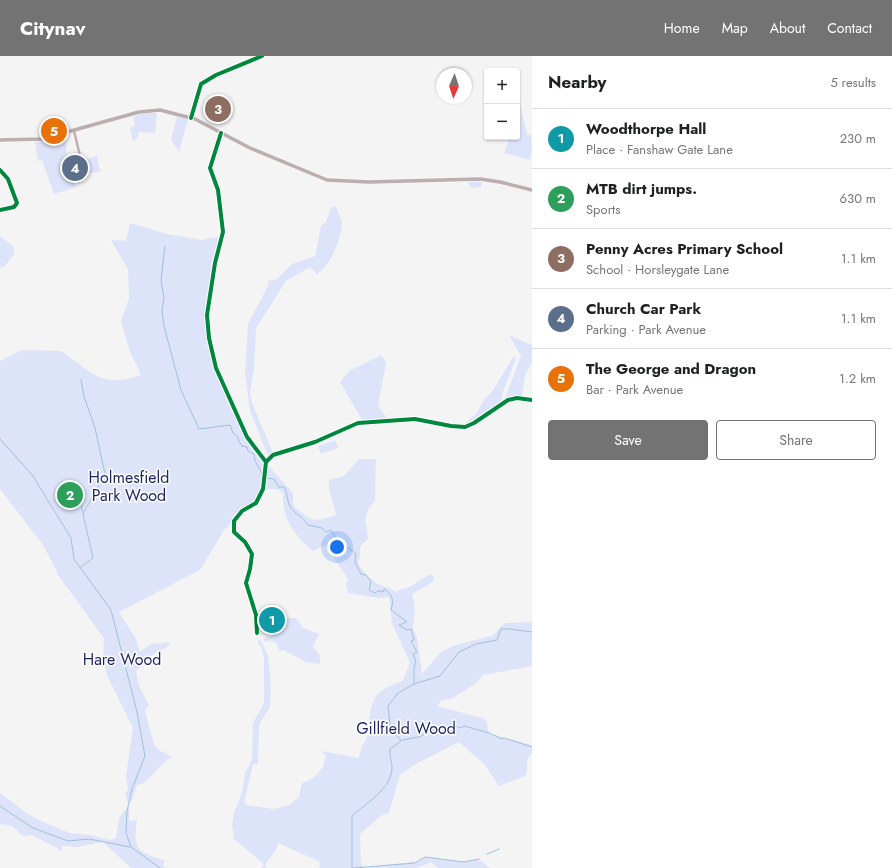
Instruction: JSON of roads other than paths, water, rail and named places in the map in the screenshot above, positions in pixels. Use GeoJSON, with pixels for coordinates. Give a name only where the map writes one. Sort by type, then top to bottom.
{"type":"FeatureCollection","features":[{"type":"Feature","properties":{"kind":"main road"},"geometry":{"type":"LineString","coordinates":[[0,140],[42,139],[149,110],[160,110],[191,118],[250,148],[327,180],[369,182],[480,179],[505,183],[532,190]]}},
{"type":"Feature","properties":{"kind":"street"},"geometry":{"type":"LineString","coordinates":[[191,118],[198,87],[203,82],[262,56]]}},
{"type":"Feature","properties":{"kind":"street"},"geometry":{"type":"LineString","coordinates":[[74,131],[82,164]]}},
{"type":"Feature","properties":{"kind":"street"},"geometry":{"type":"LineString","coordinates":[[0,170],[8,179],[17,203],[14,207],[0,210]]}},
{"type":"Feature","properties":{"kind":"street"},"geometry":{"type":"LineString","coordinates":[[257,633],[256,615],[246,583],[252,554],[245,542],[234,532],[234,521],[242,512],[256,503],[263,489],[266,462],[273,455],[315,442],[358,423],[415,419],[451,426],[465,427],[474,423],[508,400],[517,398],[532,400]]}},
{"type":"Feature","properties":{"kind":"waterway"},"geometry":{"type":"LineString","coordinates":[[165,246],[161,280],[164,298],[162,311],[164,326],[181,390],[199,429],[230,425],[233,433],[238,437],[238,440],[242,446],[247,447],[248,451],[254,454],[255,461],[264,477]]}},
{"type":"Feature","properties":{"kind":"waterway"},"geometry":{"type":"LineString","coordinates":[[81,380],[84,396],[95,428],[105,474],[83,514],[93,558],[81,567]]}},
{"type":"Feature","properties":{"kind":"waterway"},"geometry":{"type":"LineString","coordinates":[[0,439],[33,476],[71,538],[74,559],[111,610],[137,712],[145,756],[132,789],[127,811],[126,833],[131,847],[160,868]]}},
{"type":"Feature","properties":{"kind":"waterway"},"geometry":{"type":"LineString","coordinates":[[266,478],[274,479],[279,487],[284,487],[292,509],[304,519],[308,525],[322,528],[326,532],[331,530],[335,537],[356,554],[355,562],[361,574],[366,575],[371,581],[369,590],[375,593],[380,590],[381,592],[384,591],[384,589],[389,593],[392,601],[391,610],[407,622],[399,625],[407,630],[411,629],[414,640],[411,641],[417,652],[413,654],[416,662],[414,668],[414,683]]}},
{"type":"Feature","properties":{"kind":"waterway"},"geometry":{"type":"LineString","coordinates":[[75,481],[83,513]]}},
{"type":"Feature","properties":{"kind":"waterway"},"geometry":{"type":"LineString","coordinates":[[352,868],[352,816],[377,795],[388,782],[392,767],[390,749],[401,741],[390,725],[388,706],[398,693],[414,684],[440,676],[459,652],[476,644],[497,640],[501,629],[532,632]]}},
{"type":"Feature","properties":{"kind":"waterway"},"geometry":{"type":"LineString","coordinates":[[402,740],[419,737],[437,728],[446,728],[451,724],[459,728],[465,726],[488,733],[501,739],[504,738],[532,747]]}},
{"type":"Feature","properties":{"kind":"waterway"},"geometry":{"type":"LineString","coordinates":[[0,806],[33,828],[68,841],[89,839],[130,847]]}},
{"type":"Feature","properties":{"kind":"waterway"},"geometry":{"type":"LineString","coordinates":[[487,854],[499,849]]}},
{"type":"Feature","properties":{"kind":"waterway"},"geometry":{"type":"LineString","coordinates":[[353,868],[415,863],[425,857],[464,862],[479,859]]}},
{"type":"Feature","properties":{"kind":"place","name":"Penny Acres Primary School"},"geometry":{"type":"Point","coordinates":[218,109]}},
{"type":"Feature","properties":{"kind":"place","name":"The George and Dragon"},"geometry":{"type":"Point","coordinates":[54,131]}},
{"type":"Feature","properties":{"kind":"place","name":"Church Car Park"},"geometry":{"type":"Point","coordinates":[75,168]}},
{"type":"Feature","properties":{"kind":"place","name":"MTB dirt jumps."},"geometry":{"type":"Point","coordinates":[70,495]}},
{"type":"Feature","properties":{"kind":"place","name":"Woodthorpe Hall"},"geometry":{"type":"Point","coordinates":[272,620]}},
{"type":"Feature","properties":{"kind":"park label","name":"Holmesfield Park Wood"},"geometry":{"type":"Point","coordinates":[129,486]}},
{"type":"Feature","properties":{"kind":"park label","name":"Hare Wood"},"geometry":{"type":"Point","coordinates":[122,659]}},
{"type":"Feature","properties":{"kind":"park label","name":"Gillfield Wood"},"geometry":{"type":"Point","coordinates":[406,728]}}]}
